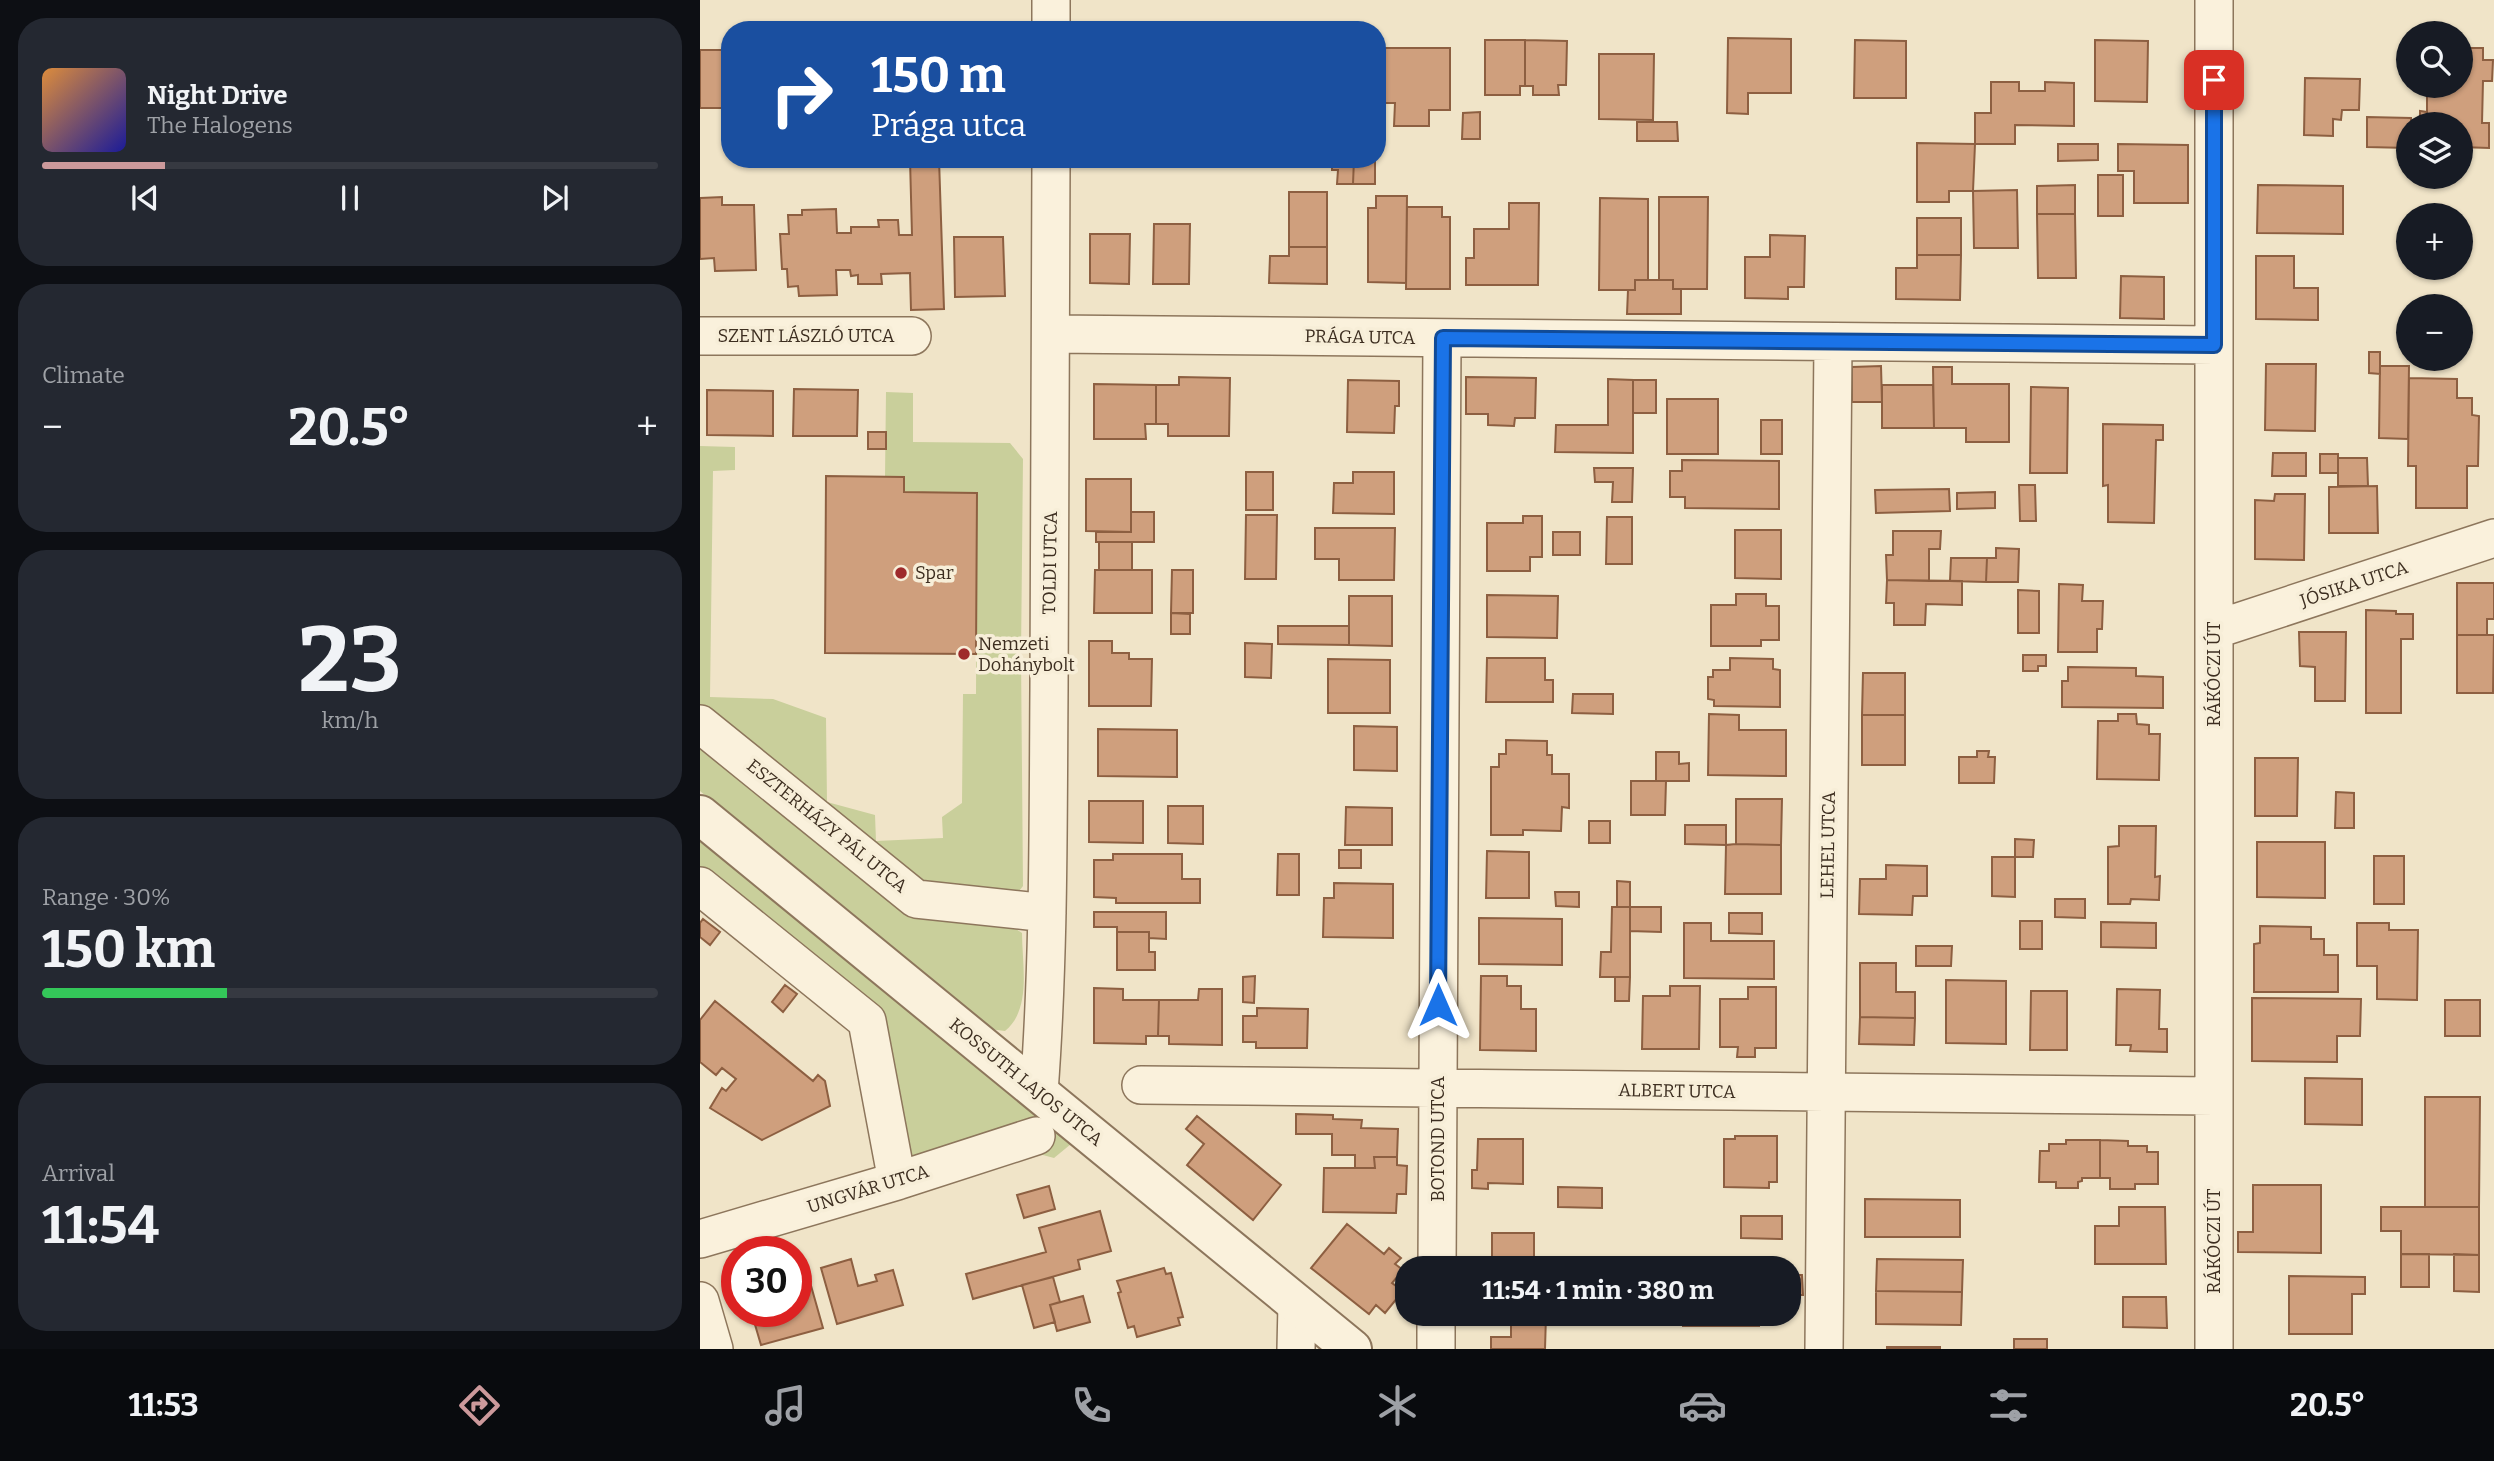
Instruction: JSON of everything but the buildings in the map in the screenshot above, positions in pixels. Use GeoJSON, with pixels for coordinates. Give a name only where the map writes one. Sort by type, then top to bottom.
{"type":"FeatureCollection","features":[{"type":"Feature","properties":{"kind":"street"},"geometry":{"type":"LineString","coordinates":[[1051,0],[1051,21]]}},
{"type":"Feature","properties":{"kind":"street","name":"RÁKÓCZI ÚT"},"geometry":{"type":"LineString","coordinates":[[2214,0],[2214,1349]]}},
{"type":"Feature","properties":{"kind":"street","name":"TOLDI UTCA"},"geometry":{"type":"LineString","coordinates":[[1039,1092],[1046,998],[1051,168]]}},
{"type":"Feature","properties":{"kind":"street","name":"PRÁGA UTCA"},"geometry":{"type":"LineString","coordinates":[[1051,334],[2214,345]]}},
{"type":"Feature","properties":{"kind":"street","name":"SZENT LÁSZLÓ UTCA"},"geometry":{"type":"LineString","coordinates":[[700,336],[912,336]]}},
{"type":"Feature","properties":{"kind":"street","name":"BOTOND UTCA"},"geometry":{"type":"LineString","coordinates":[[1437,1256],[1443,338]]}},
{"type":"Feature","properties":{"kind":"street","name":"LEHEL UTCA"},"geometry":{"type":"LineString","coordinates":[[1824,1349],[1833,342]]}},
{"type":"Feature","properties":{"kind":"street","name":"JÓSIKA UTCA"},"geometry":{"type":"LineString","coordinates":[[2214,630],[2494,538]]}},
{"type":"Feature","properties":{"kind":"street","name":"ESZTERHÁZY PÁL UTCA"},"geometry":{"type":"LineString","coordinates":[[700,724],[915,899],[1047,913]]}},
{"type":"Feature","properties":{"kind":"street","name":"KOSSUTH LAJOS UTCA"},"geometry":{"type":"LineString","coordinates":[[700,815],[1352,1349]]}},
{"type":"Feature","properties":{"kind":"street"},"geometry":{"type":"LineString","coordinates":[[700,886],[867,1021],[897,1181]]}},
{"type":"Feature","properties":{"kind":"street","name":"ALBERT UTCA"},"geometry":{"type":"LineString","coordinates":[[1141,1086],[2214,1096]]}},
{"type":"Feature","properties":{"kind":"street","name":"UNGVÁR UTCA"},"geometry":{"type":"LineString","coordinates":[[700,1240],[1036,1136]]}},
{"type":"Feature","properties":{"kind":"street"},"geometry":{"type":"LineString","coordinates":[[700,1301],[715,1349]]}},
{"type":"Feature","properties":{"kind":"street"},"geometry":{"type":"LineString","coordinates":[[1296,1349],[1297,1304]]}},
{"type":"Feature","properties":{"kind":"street"},"geometry":{"type":"LineString","coordinates":[[1436,1326],[1436,1349]]}},
{"type":"Feature","properties":{"kind":"green space"},"geometry":{"type":"Polygon","coordinates":[[[886,392],[913,393],[913,442],[1010,443],[1023,459],[1023,886],[1016,895],[1004,897],[908,878],[700,708],[700,446],[735,447],[735,470],[713,471],[710,697],[773,699],[826,718],[827,802],[875,815],[876,841],[943,838],[942,817],[962,803],[963,694],[976,694],[977,494],[904,492],[904,477],[885,477],[886,392]]]}},
{"type":"Feature","properties":{"kind":"green space"},"geometry":{"type":"Polygon","coordinates":[[[700,743],[891,896],[1010,925],[1022,933],[1022,999],[1019,1011],[1005,1031],[989,1029],[700,791],[700,743]]]}},
{"type":"Feature","properties":{"kind":"green space"},"geometry":{"type":"Polygon","coordinates":[[[700,838],[1037,1113],[1071,1144],[1054,1158],[1028,1151],[924,1162],[909,1155],[868,1007],[700,871],[700,838]]]}},
{"type":"Feature","properties":{"kind":"place","name":"Spar"},"geometry":{"type":"Point","coordinates":[901,573]}},
{"type":"Feature","properties":{"kind":"place","name":"Nemzeti Dohánybolt"},"geometry":{"type":"Point","coordinates":[964,654]}},
{"type":"Feature","properties":{"kind":"route"},"geometry":{"type":"LineString","coordinates":[[1438,1005],[1443,338],[2214,345],[2214,80]]}}]}
